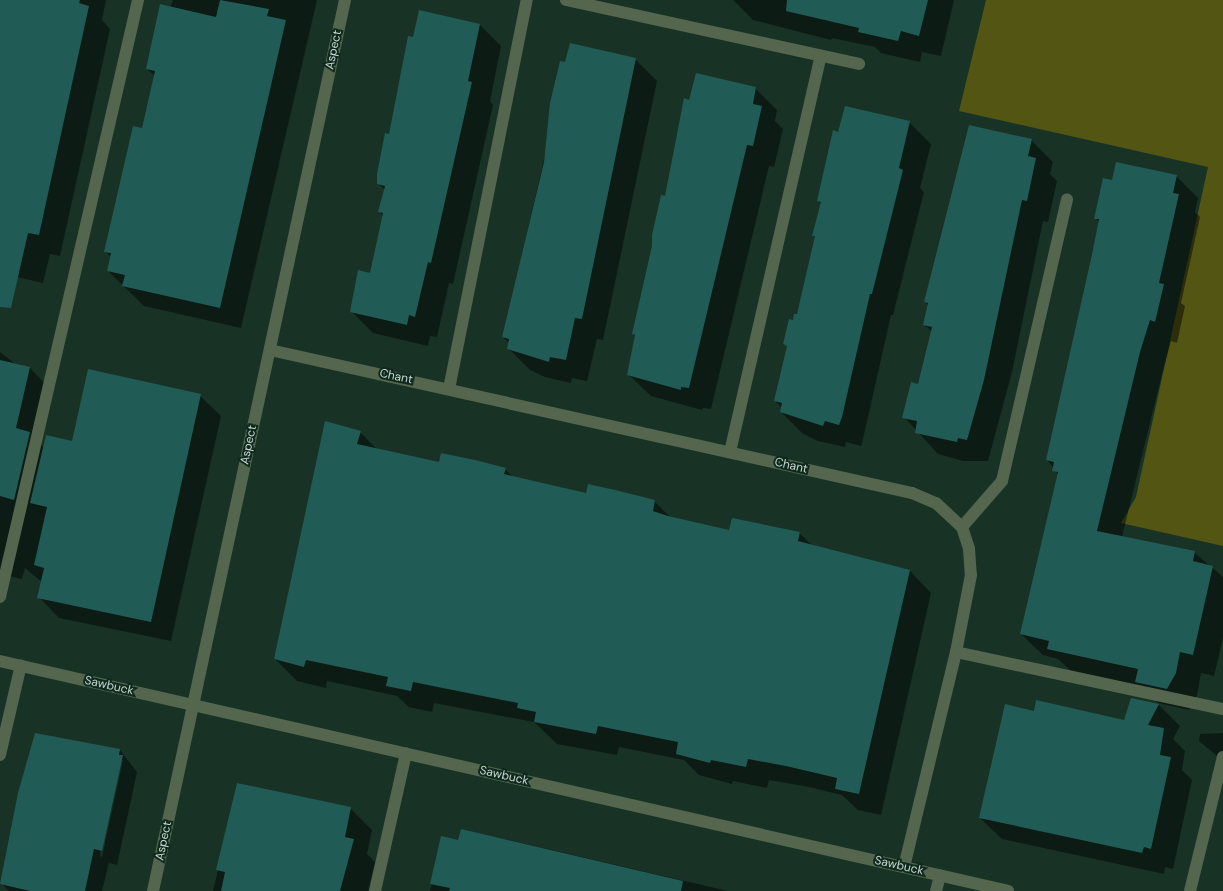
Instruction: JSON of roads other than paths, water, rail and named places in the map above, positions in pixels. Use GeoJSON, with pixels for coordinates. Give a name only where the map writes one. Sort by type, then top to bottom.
{"type":"FeatureCollection","features":[{"type":"Feature","properties":{"kind":"street"},"geometry":{"type":"LineString","coordinates":[[0,597],[138,0]]}},
{"type":"Feature","properties":{"kind":"street","name":"Aspect"},"geometry":{"type":"LineString","coordinates":[[153,891],[345,0]]}},
{"type":"Feature","properties":{"kind":"street"},"geometry":{"type":"LineString","coordinates":[[449,389],[527,0]]}},
{"type":"Feature","properties":{"kind":"street"},"geometry":{"type":"LineString","coordinates":[[566,0],[859,64]]}},
{"type":"Feature","properties":{"kind":"street"},"geometry":{"type":"LineString","coordinates":[[730,452],[821,56]]}},
{"type":"Feature","properties":{"kind":"street"},"geometry":{"type":"LineString","coordinates":[[904,867],[956,652],[971,575],[969,549],[962,527],[1002,481],[1067,199]]}},
{"type":"Feature","properties":{"kind":"street","name":"Chant"},"geometry":{"type":"LineString","coordinates":[[270,350],[912,493],[936,503],[962,527]]}},
{"type":"Feature","properties":{"kind":"street"},"geometry":{"type":"LineString","coordinates":[[956,652],[1223,709]]}},
{"type":"Feature","properties":{"kind":"street","name":"Sawbuck"},"geometry":{"type":"LineString","coordinates":[[0,661],[1008,891]]}},
{"type":"Feature","properties":{"kind":"street"},"geometry":{"type":"LineString","coordinates":[[0,755],[21,665]]}},
{"type":"Feature","properties":{"kind":"street"},"geometry":{"type":"LineString","coordinates":[[375,891],[406,753]]}},
{"type":"Feature","properties":{"kind":"street"},"geometry":{"type":"LineString","coordinates":[[1190,891],[1223,757]]}},
{"type":"Feature","properties":{"kind":"street"},"geometry":{"type":"LineString","coordinates":[[936,891],[940,876]]}}]}
